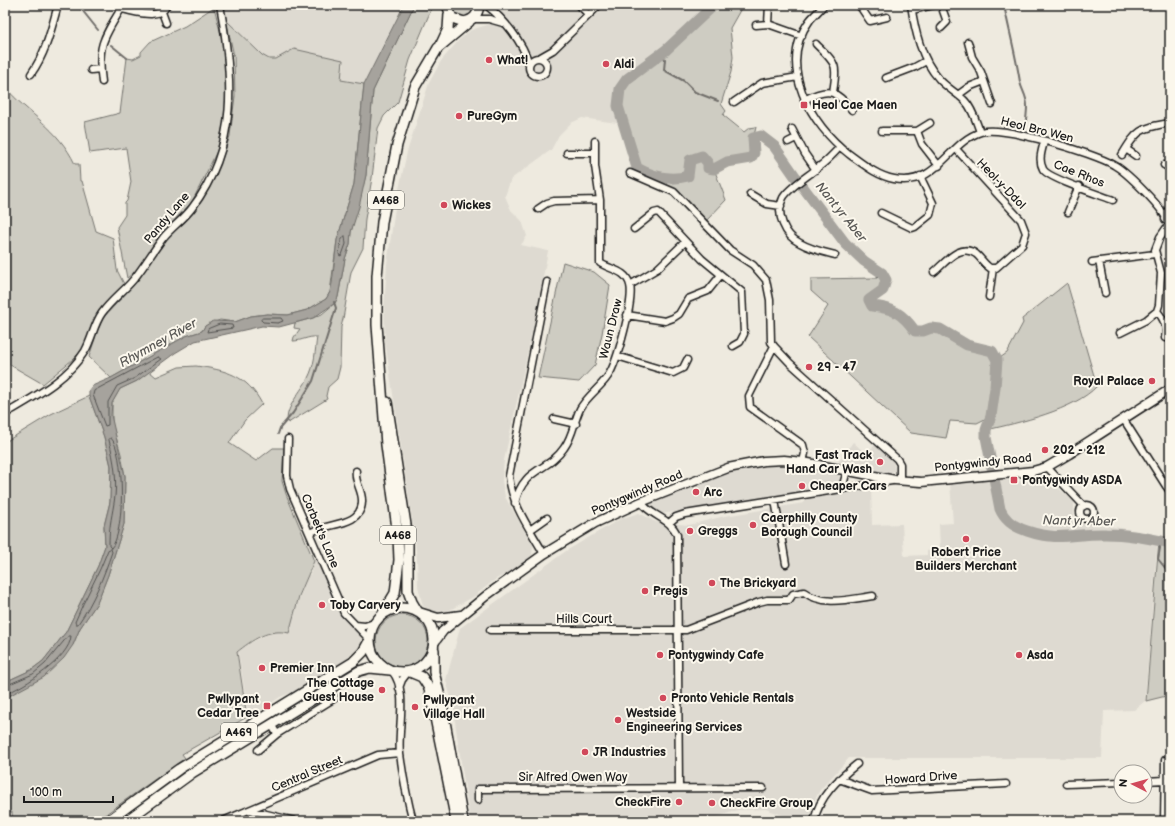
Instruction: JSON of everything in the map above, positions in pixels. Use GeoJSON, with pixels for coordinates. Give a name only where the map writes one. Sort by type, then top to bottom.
{"type":"FeatureCollection","features":[{"type":"Feature","properties":{"kind":"main road"},"geometry":{"type":"LineString","coordinates":[[448,9],[455,20],[471,20],[477,15],[480,5]]}},
{"type":"Feature","properties":{"kind":"main road","name":"A468"},"geometry":{"type":"LineString","coordinates":[[383,613],[396,593],[399,560],[398,536],[386,453],[376,317],[380,237],[388,186],[397,145],[409,104],[421,76],[448,29],[448,9]]}},
{"type":"Feature","properties":{"kind":"main road","name":"A468"},"geometry":{"type":"LineString","coordinates":[[438,48],[471,20]]}},
{"type":"Feature","properties":{"kind":"main road","name":"A468"},"geometry":{"type":"LineString","coordinates":[[380,361],[408,538],[408,591],[412,602],[419,612]]}},
{"type":"Feature","properties":{"kind":"main road","name":"Pontygwindy Road"},"geometry":{"type":"LineString","coordinates":[[434,643],[443,631],[460,615],[544,554],[595,523],[641,502],[738,466],[764,461],[803,462],[897,480],[944,480],[1000,473],[1033,471],[1047,467],[1124,420],[1170,389]]}},
{"type":"Feature","properties":{"kind":"main road"},"geometry":{"type":"LineString","coordinates":[[456,821],[430,688],[422,677],[409,672],[391,671],[373,655],[368,641],[374,623],[383,613],[404,607],[419,612],[431,626],[434,643],[434,672],[442,705],[463,821]]}},
{"type":"Feature","properties":{"kind":"main road","name":"Pontygwindy Road"},"geometry":{"type":"LineString","coordinates":[[419,612],[438,618],[460,615]]}},
{"type":"Feature","properties":{"kind":"main road","name":"A469"},"geometry":{"type":"LineString","coordinates":[[108,821],[179,769],[351,663],[362,654],[368,641]]}},
{"type":"Feature","properties":{"kind":"main road"},"geometry":{"type":"LineString","coordinates":[[409,672],[423,664],[434,643]]}},
{"type":"Feature","properties":{"kind":"main road","name":"A469"},"geometry":{"type":"LineString","coordinates":[[126,821],[192,773],[359,671],[370,668],[391,671]]}},
{"type":"Feature","properties":{"kind":"street"},"geometry":{"type":"LineString","coordinates":[[31,74],[45,50],[58,5]]}},
{"type":"Feature","properties":{"kind":"street"},"geometry":{"type":"LineString","coordinates":[[102,82],[100,55],[103,39],[121,7],[154,14],[162,12],[167,5]]}},
{"type":"Feature","properties":{"kind":"street","name":"Pandy Lane"},"geometry":{"type":"LineString","coordinates":[[5,414],[31,399],[68,373],[89,344],[97,322],[103,312],[128,285],[164,237],[192,208],[203,191],[221,151],[230,103],[229,58],[220,5]]}},
{"type":"Feature","properties":{"kind":"street"},"geometry":{"type":"LineString","coordinates":[[486,5],[524,49],[544,60],[547,65]]}},
{"type":"Feature","properties":{"kind":"street"},"geometry":{"type":"LineString","coordinates":[[579,5],[589,15]]}},
{"type":"Feature","properties":{"kind":"street"},"geometry":{"type":"LineString","coordinates":[[529,64],[532,60],[553,50],[600,5]]}},
{"type":"Feature","properties":{"kind":"street"},"geometry":{"type":"LineString","coordinates":[[768,24],[769,5]]}},
{"type":"Feature","properties":{"kind":"street","name":"Heol Bro Wen"},"geometry":{"type":"LineString","coordinates":[[824,5],[810,20],[802,36],[796,59],[798,77],[804,100],[821,127],[840,147],[864,165],[882,175],[905,180],[927,174],[939,166],[969,137],[980,132],[999,130],[1090,155],[1115,165],[1160,207],[1169,224]]}},
{"type":"Feature","properties":{"kind":"street"},"geometry":{"type":"LineString","coordinates":[[859,5],[870,21],[887,17]]}},
{"type":"Feature","properties":{"kind":"street"},"geometry":{"type":"LineString","coordinates":[[933,5],[911,8],[918,40],[926,61],[939,79],[966,102],[972,112],[980,132]]}},
{"type":"Feature","properties":{"kind":"street"},"geometry":{"type":"LineString","coordinates":[[942,5],[947,22]]}},
{"type":"Feature","properties":{"kind":"street"},"geometry":{"type":"LineString","coordinates":[[162,12],[166,23]]}},
{"type":"Feature","properties":{"kind":"street"},"geometry":{"type":"LineString","coordinates":[[471,20],[489,19],[503,23]]}},
{"type":"Feature","properties":{"kind":"street"},"geometry":{"type":"LineString","coordinates":[[941,28],[947,22],[954,22]]}},
{"type":"Feature","properties":{"kind":"street"},"geometry":{"type":"LineString","coordinates":[[756,25],[768,24],[802,36]]}},
{"type":"Feature","properties":{"kind":"street"},"geometry":{"type":"LineString","coordinates":[[968,42],[972,57],[984,80],[992,104]]}},
{"type":"Feature","properties":{"kind":"street"},"geometry":{"type":"LineString","coordinates":[[816,44],[830,58],[836,67],[833,92]]}},
{"type":"Feature","properties":{"kind":"street"},"geometry":{"type":"LineString","coordinates":[[524,49],[530,72],[537,76],[544,73],[553,50]]}},
{"type":"Feature","properties":{"kind":"street"},"geometry":{"type":"LineString","coordinates":[[886,78],[915,67],[926,61]]}},
{"type":"Feature","properties":{"kind":"street"},"geometry":{"type":"LineString","coordinates":[[91,70],[100,69]]}},
{"type":"Feature","properties":{"kind":"street"},"geometry":{"type":"LineString","coordinates":[[734,102],[762,83],[798,77]]}},
{"type":"Feature","properties":{"kind":"street"},"geometry":{"type":"LineString","coordinates":[[958,94],[984,80]]}},
{"type":"Feature","properties":{"kind":"street"},"geometry":{"type":"LineString","coordinates":[[804,100],[817,93],[833,92],[840,96],[852,110]]}},
{"type":"Feature","properties":{"kind":"street"},"geometry":{"type":"LineString","coordinates":[[882,131],[917,131],[930,123]]}},
{"type":"Feature","properties":{"kind":"street"},"geometry":{"type":"LineString","coordinates":[[1122,155],[1134,135],[1142,130],[1170,123]]}},
{"type":"Feature","properties":{"kind":"street"},"geometry":{"type":"LineString","coordinates":[[792,129],[816,170]]}},
{"type":"Feature","properties":{"kind":"street"},"geometry":{"type":"LineString","coordinates":[[917,131],[929,155],[939,166]]}},
{"type":"Feature","properties":{"kind":"street"},"geometry":{"type":"LineString","coordinates":[[788,142],[796,138]]}},
{"type":"Feature","properties":{"kind":"street","name":"Waun Draw"},"geometry":{"type":"LineString","coordinates":[[515,502],[520,486],[532,473],[555,458],[564,449],[576,424],[579,410],[585,400],[608,377],[617,356],[627,315],[630,285],[625,276],[616,269],[600,263],[600,200],[594,154],[595,141]]}},
{"type":"Feature","properties":{"kind":"street","name":"Cae Rhos"},"geometry":{"type":"LineString","coordinates":[[1044,142],[1040,161],[1045,172],[1060,181],[1079,186],[1113,200]]}},
{"type":"Feature","properties":{"kind":"street"},"geometry":{"type":"LineString","coordinates":[[835,255],[798,243],[784,226],[780,216],[783,199],[788,192],[816,170],[840,147]]}},
{"type":"Feature","properties":{"kind":"street","name":"Heol-y-Ddol"},"geometry":{"type":"LineString","coordinates":[[956,149],[1025,226],[1026,233],[1022,245],[999,267],[993,268]]}},
{"type":"Feature","properties":{"kind":"street"},"geometry":{"type":"LineString","coordinates":[[1126,149],[1136,156]]}},
{"type":"Feature","properties":{"kind":"street"},"geometry":{"type":"LineString","coordinates":[[567,153],[594,154]]}},
{"type":"Feature","properties":{"kind":"street"},"geometry":{"type":"LineString","coordinates":[[630,173],[674,192],[730,250],[753,265],[766,280],[770,300],[772,342],[774,346],[796,368],[897,458],[900,464],[897,480]]}},
{"type":"Feature","properties":{"kind":"street"},"geometry":{"type":"LineString","coordinates":[[881,213],[912,228],[930,215],[932,203],[920,176]]}},
{"type":"Feature","properties":{"kind":"street"},"geometry":{"type":"LineString","coordinates":[[1068,212],[1079,186]]}},
{"type":"Feature","properties":{"kind":"street"},"geometry":{"type":"LineString","coordinates":[[750,194],[763,202],[781,206]]}},
{"type":"Feature","properties":{"kind":"street"},"geometry":{"type":"LineString","coordinates":[[538,209],[554,201],[600,200]]}},
{"type":"Feature","properties":{"kind":"street"},"geometry":{"type":"LineString","coordinates":[[1160,207],[1170,209],[1165,216]]}},
{"type":"Feature","properties":{"kind":"street"},"geometry":{"type":"LineString","coordinates":[[634,229],[654,213],[658,212],[685,242],[720,276],[738,287],[742,292],[744,334],[740,342],[733,346]]}},
{"type":"Feature","properties":{"kind":"street"},"geometry":{"type":"LineString","coordinates":[[1120,333],[1146,320],[1157,311],[1160,300],[1161,273],[1155,254],[1160,237],[1169,224]]}},
{"type":"Feature","properties":{"kind":"street"},"geometry":{"type":"LineString","coordinates":[[630,285],[657,269],[685,242]]}},
{"type":"Feature","properties":{"kind":"street"},"geometry":{"type":"LineString","coordinates":[[934,272],[956,253],[966,251],[976,254],[986,266],[993,268],[989,297]]}},
{"type":"Feature","properties":{"kind":"street"},"geometry":{"type":"LineString","coordinates":[[1092,262],[1155,254]]}},
{"type":"Feature","properties":{"kind":"street"},"geometry":{"type":"LineString","coordinates":[[1099,261],[1105,293]]}},
{"type":"Feature","properties":{"kind":"street"},"geometry":{"type":"LineString","coordinates":[[627,315],[665,321],[673,318],[679,314],[688,299],[708,291],[720,276]]}},
{"type":"Feature","properties":{"kind":"street"},"geometry":{"type":"LineString","coordinates":[[544,554],[515,502],[510,490],[509,476],[547,282]]}},
{"type":"Feature","properties":{"kind":"street"},"geometry":{"type":"LineString","coordinates":[[1157,311],[1165,323],[1167,330],[1165,338]]}},
{"type":"Feature","properties":{"kind":"street"},"geometry":{"type":"LineString","coordinates":[[774,346],[749,396],[750,406],[803,445],[805,453],[803,462]]}},
{"type":"Feature","properties":{"kind":"street"},"geometry":{"type":"LineString","coordinates":[[617,356],[672,373],[683,368],[687,360]]}},
{"type":"Feature","properties":{"kind":"street"},"geometry":{"type":"LineString","coordinates":[[554,419],[576,424]]}},
{"type":"Feature","properties":{"kind":"street"},"geometry":{"type":"LineString","coordinates":[[1124,420],[1169,490]]}},
{"type":"Feature","properties":{"kind":"street","name":"Corbett's Lane"},"geometry":{"type":"LineString","coordinates":[[288,439],[287,476],[290,489],[344,613],[368,641]]}},
{"type":"Feature","properties":{"kind":"street"},"geometry":{"type":"LineString","coordinates":[[1047,467],[1084,506]]}},
{"type":"Feature","properties":{"kind":"street"},"geometry":{"type":"LineString","coordinates":[[842,489],[847,470]]}},
{"type":"Feature","properties":{"kind":"street"},"geometry":{"type":"LineString","coordinates":[[310,533],[319,527],[345,522],[358,514],[362,502],[356,471]]}},
{"type":"Feature","properties":{"kind":"street","name":"Pontygwindy Road"},"geometry":{"type":"LineString","coordinates":[[668,523],[676,517],[685,514],[897,480]]}},
{"type":"Feature","properties":{"kind":"street"},"geometry":{"type":"LineString","coordinates":[[775,500],[786,564]]}},
{"type":"Feature","properties":{"kind":"street"},"geometry":{"type":"LineString","coordinates":[[641,502],[645,508],[675,528],[677,534],[679,788]]}},
{"type":"Feature","properties":{"kind":"street"},"geometry":{"type":"LineString","coordinates":[[530,530],[547,518]]}},
{"type":"Feature","properties":{"kind":"street","name":"Hills Court"},"geometry":{"type":"LineString","coordinates":[[490,630],[677,630],[694,628],[767,600],[789,600],[793,594],[804,592],[813,599],[825,601],[873,596]]}},
{"type":"Feature","properties":{"kind":"street"},"geometry":{"type":"LineString","coordinates":[[355,625],[365,626],[374,623]]}},
{"type":"Feature","properties":{"kind":"street"},"geometry":{"type":"LineString","coordinates":[[391,671],[399,689],[402,719],[400,753],[412,821]]}},
{"type":"Feature","properties":{"kind":"street"},"geometry":{"type":"LineString","coordinates":[[399,689],[402,680],[409,672]]}},
{"type":"Feature","properties":{"kind":"street"},"geometry":{"type":"LineString","coordinates":[[258,750],[277,734],[335,698]]}},
{"type":"Feature","properties":{"kind":"street"},"geometry":{"type":"LineString","coordinates":[[272,724],[277,734]]}},
{"type":"Feature","properties":{"kind":"street","name":"Central Street"},"geometry":{"type":"LineString","coordinates":[[223,821],[378,755],[400,753]]}},
{"type":"Feature","properties":{"kind":"street"},"geometry":{"type":"LineString","coordinates":[[1164,821],[1165,760]]}},
{"type":"Feature","properties":{"kind":"street"},"geometry":{"type":"LineString","coordinates":[[814,821],[820,800],[839,778],[857,764]]}},
{"type":"Feature","properties":{"kind":"street","name":"Howard Drive"},"geometry":{"type":"LineString","coordinates":[[839,778],[872,791],[1006,784]]}},
{"type":"Feature","properties":{"kind":"street"},"geometry":{"type":"LineString","coordinates":[[1153,781],[1165,780]]}},
{"type":"Feature","properties":{"kind":"street"},"geometry":{"type":"LineString","coordinates":[[1066,784],[1113,782]]}},
{"type":"Feature","properties":{"kind":"street","name":"Sir Alfred Owen Way"},"geometry":{"type":"LineString","coordinates":[[478,800],[478,789],[763,788]]}},
{"type":"Feature","properties":{"kind":"street"},"geometry":{"type":"LineString","coordinates":[[250,810],[295,821]]}},
{"type":"Feature","properties":{"kind":"shaded area"},"geometry":{"type":"Polygon","coordinates":[[[223,5],[404,5],[364,84],[341,80],[344,64],[292,51],[289,51],[285,55],[276,59],[269,59],[262,55],[226,20],[223,5]]]}},
{"type":"Feature","properties":{"kind":"shaded area"},"geometry":{"type":"Polygon","coordinates":[[[414,5],[433,5],[410,60],[398,102],[384,116],[378,128],[365,219],[363,248],[351,272],[341,327],[340,367],[337,379],[328,387],[326,396],[327,399],[288,423],[288,412],[294,400],[306,383],[312,368],[317,337],[293,341],[300,329],[294,328],[295,323],[322,314],[335,303],[338,297],[345,259],[350,244],[351,232],[366,175],[373,91],[414,5]]]}},
{"type":"Feature","properties":{"kind":"shaded area"},"geometry":{"type":"Polygon","coordinates":[[[451,5],[476,5],[475,11],[466,19],[455,16],[451,5]]]}},
{"type":"Feature","properties":{"kind":"shaded area"},"geometry":{"type":"Polygon","coordinates":[[[503,5],[714,5],[666,50],[627,79],[618,106],[624,124],[582,118],[571,123],[559,135],[551,150],[511,179],[505,196],[511,210],[522,221],[527,236],[521,245],[548,251],[534,324],[504,460],[502,481],[505,497],[533,545],[532,555],[521,566],[496,579],[473,597],[448,611],[434,612],[423,606],[418,586],[414,533],[385,341],[384,308],[387,264],[395,208],[407,152],[429,83],[441,61],[459,40],[471,30],[487,25],[503,5]]]}},
{"type":"Feature","properties":{"kind":"shaded area"},"geometry":{"type":"Polygon","coordinates":[[[714,5],[743,5],[730,28],[733,57],[731,72],[721,104],[726,111],[723,115],[744,132],[749,128],[756,127],[752,144],[754,153],[751,158],[727,162],[714,169],[726,200],[706,221],[682,197],[637,168],[618,106],[620,89],[627,79],[666,50],[714,5]]]}},
{"type":"Feature","properties":{"kind":"shaded area"},"geometry":{"type":"Polygon","coordinates":[[[214,7],[225,51],[227,109],[217,151],[192,202],[165,230],[136,271],[127,278],[117,227],[125,215],[125,203],[127,201],[131,182],[126,148],[90,153],[85,122],[120,113],[127,58],[133,59],[141,55],[141,52],[150,42],[185,26],[214,7]]]}},
{"type":"Feature","properties":{"kind":"shaded area"},"geometry":{"type":"Polygon","coordinates":[[[226,20],[262,55],[269,59],[276,59],[294,49],[343,60],[341,80],[364,84],[354,184],[337,240],[330,292],[326,299],[307,310],[288,315],[267,314],[251,316],[235,322],[220,320],[205,326],[202,331],[186,336],[111,378],[89,357],[103,318],[138,280],[167,238],[187,220],[200,203],[223,156],[230,136],[235,96],[234,56],[226,20]]]}},
{"type":"Feature","properties":{"kind":"shaded area"},"geometry":{"type":"Polygon","coordinates":[[[5,87],[52,131],[75,164],[79,164],[80,181],[82,181],[96,231],[113,238],[117,270],[124,284],[100,311],[84,348],[43,384],[5,362],[5,87]]]}},
{"type":"Feature","properties":{"kind":"shaded area"},"geometry":{"type":"Polygon","coordinates":[[[563,262],[594,272],[610,285],[595,365],[579,382],[538,378],[563,262]]]}},
{"type":"Feature","properties":{"kind":"shaded area"},"geometry":{"type":"Polygon","coordinates":[[[882,273],[886,280],[883,290],[869,300],[872,306],[886,308],[897,312],[915,331],[923,331],[931,328],[940,329],[967,345],[992,351],[997,360],[1007,353],[1023,323],[1022,319],[1067,283],[1097,386],[1075,402],[1061,409],[1014,424],[986,430],[991,416],[977,423],[950,421],[946,438],[911,433],[808,337],[828,306],[811,291],[811,279],[877,278],[882,273]]]}},
{"type":"Feature","properties":{"kind":"shaded area"},"geometry":{"type":"Polygon","coordinates":[[[196,366],[226,372],[242,380],[250,386],[262,404],[245,420],[229,443],[256,461],[273,448],[284,448],[282,481],[314,561],[299,596],[289,633],[275,632],[261,636],[237,652],[247,717],[182,754],[185,758],[96,821],[13,821],[12,812],[5,813],[5,698],[10,696],[73,645],[80,628],[97,603],[108,575],[124,524],[125,476],[121,454],[112,423],[112,403],[120,389],[137,381],[149,371],[156,377],[179,367],[196,366]]]}},
{"type":"Feature","properties":{"kind":"shaded area"},"geometry":{"type":"Polygon","coordinates":[[[89,396],[104,437],[111,466],[110,502],[104,526],[105,546],[98,566],[66,632],[43,661],[31,670],[5,682],[5,442],[51,414],[89,396]]]}},
{"type":"Feature","properties":{"kind":"shaded area"},"geometry":{"type":"Polygon","coordinates":[[[853,442],[866,454],[875,445],[893,461],[895,470],[892,473],[877,472],[837,464],[853,442]]]}},
{"type":"Feature","properties":{"kind":"shaded area"},"geometry":{"type":"Polygon","coordinates":[[[793,464],[837,472],[841,481],[835,487],[825,490],[661,514],[650,506],[650,503],[653,501],[731,472],[763,466],[793,464]]]}},
{"type":"Feature","properties":{"kind":"shaded area"},"geometry":{"type":"Polygon","coordinates":[[[1002,477],[1016,482],[1046,477],[1074,502],[1074,522],[1087,522],[1158,535],[1145,701],[1134,710],[1104,711],[1102,758],[849,758],[820,790],[812,805],[809,821],[798,821],[766,809],[738,810],[704,821],[470,821],[452,702],[446,680],[460,628],[566,551],[620,519],[639,513],[656,522],[689,525],[725,516],[804,503],[804,498],[871,487],[872,525],[902,524],[904,556],[927,555],[927,551],[940,549],[939,524],[953,523],[950,483],[1002,477]]]}},
{"type":"Feature","properties":{"kind":"shaded area"},"geometry":{"type":"Polygon","coordinates":[[[1159,540],[1170,543],[1170,695],[1146,701],[1159,540]]]}},
{"type":"Feature","properties":{"kind":"shaded area"},"geometry":{"type":"Polygon","coordinates":[[[320,559],[339,607],[358,630],[363,644],[347,661],[298,690],[280,697],[249,718],[238,652],[244,646],[274,631],[289,633],[292,617],[308,575],[310,575],[314,561],[320,559]]]}},
{"type":"Feature","properties":{"kind":"shaded area"},"geometry":{"type":"Polygon","coordinates":[[[402,615],[416,619],[424,627],[428,641],[424,655],[416,663],[402,667],[388,663],[380,655],[376,641],[380,627],[388,619],[402,615]]]}},
{"type":"Feature","properties":{"kind":"water"},"geometry":{"type":"Polygon","coordinates":[[[404,5],[414,5],[373,91],[366,175],[359,207],[351,232],[350,244],[345,259],[338,297],[335,303],[313,318],[279,327],[262,326],[195,341],[175,353],[137,381],[120,389],[112,403],[111,415],[125,476],[124,524],[108,575],[97,603],[80,628],[73,645],[64,658],[44,677],[5,698],[5,682],[31,670],[43,661],[66,632],[98,566],[105,546],[104,526],[110,502],[111,466],[104,437],[89,396],[89,390],[92,386],[111,378],[186,336],[202,331],[205,326],[213,321],[235,322],[251,316],[267,314],[288,315],[307,310],[326,299],[330,292],[332,283],[337,240],[354,184],[364,84],[404,5]]]}},
{"type":"Feature","properties":{"kind":"waterway"},"geometry":{"type":"LineString","coordinates":[[78,5],[98,30]]}},
{"type":"Feature","properties":{"kind":"waterway","name":"Nant yr Aber"},"geometry":{"type":"LineString","coordinates":[[714,5],[666,50],[627,79],[620,89],[618,106],[637,168],[655,176],[668,178],[688,176],[690,160],[702,156],[708,163],[708,168],[714,169],[727,162],[751,158],[754,153],[753,138],[761,136],[774,146],[797,179]]}},
{"type":"Feature","properties":{"kind":"waterway"},"geometry":{"type":"LineString","coordinates":[[1004,5],[1020,82],[1027,102],[1025,127]]}},
{"type":"Feature","properties":{"kind":"waterway"},"geometry":{"type":"LineString","coordinates":[[111,45],[127,58]]}},
{"type":"Feature","properties":{"kind":"waterway"},"geometry":{"type":"LineString","coordinates":[[662,54],[665,59],[664,70],[684,81],[695,92],[718,101]]}},
{"type":"Feature","properties":{"kind":"waterway","name":"Nant yr Aber"},"geometry":{"type":"LineString","coordinates":[[803,187],[845,243],[864,261],[882,273],[886,280],[883,290],[869,300],[872,306],[886,308],[896,312],[906,320],[915,331],[923,331],[931,328],[940,329],[967,345],[992,351],[997,360],[995,388],[991,416],[986,430],[986,437],[1000,509],[1007,520],[1022,529],[1048,536],[1058,537],[1114,534],[1154,539],[1170,543]]}},
{"type":"Feature","properties":{"kind":"waterway"},"geometry":{"type":"LineString","coordinates":[[278,434],[280,428],[293,413],[313,381],[336,308],[334,302]]}},
{"type":"Feature","properties":{"kind":"waterway"},"geometry":{"type":"LineString","coordinates":[[1159,540],[1160,548],[1158,559],[1170,574]]}},
{"type":"Feature","properties":{"kind":"place","name":"What!"},"geometry":{"type":"Point","coordinates":[489,60]}},
{"type":"Feature","properties":{"kind":"place","name":"Aldi"},"geometry":{"type":"Point","coordinates":[606,64]}},
{"type":"Feature","properties":{"kind":"place","name":"Heol Cae Maen"},"geometry":{"type":"Point","coordinates":[804,105]}},
{"type":"Feature","properties":{"kind":"place","name":"PureGym"},"geometry":{"type":"Point","coordinates":[459,116]}},
{"type":"Feature","properties":{"kind":"place","name":"Wickes"},"geometry":{"type":"Point","coordinates":[444,205]}},
{"type":"Feature","properties":{"kind":"place","name":"29 - 47"},"geometry":{"type":"Point","coordinates":[809,367]}},
{"type":"Feature","properties":{"kind":"place","name":"Royal Palace"},"geometry":{"type":"Point","coordinates":[1152,381]}},
{"type":"Feature","properties":{"kind":"place","name":"202 - 212"},"geometry":{"type":"Point","coordinates":[1045,450]}},
{"type":"Feature","properties":{"kind":"place","name":"Fast Track Hand Car Wash"},"geometry":{"type":"Point","coordinates":[880,462]}},
{"type":"Feature","properties":{"kind":"place","name":"Pontygwindy ASDA"},"geometry":{"type":"Point","coordinates":[1014,480]}},
{"type":"Feature","properties":{"kind":"place","name":"Cheaper Cars"},"geometry":{"type":"Point","coordinates":[802,486]}},
{"type":"Feature","properties":{"kind":"place","name":"Arc"},"geometry":{"type":"Point","coordinates":[696,492]}},
{"type":"Feature","properties":{"kind":"place","name":"Caerphilly County Borough Council"},"geometry":{"type":"Point","coordinates":[753,525]}},
{"type":"Feature","properties":{"kind":"place","name":"Greggs"},"geometry":{"type":"Point","coordinates":[690,531]}},
{"type":"Feature","properties":{"kind":"place","name":"Robert Price Builders Merchant"},"geometry":{"type":"Point","coordinates":[966,539]}},
{"type":"Feature","properties":{"kind":"place","name":"The Brickyard"},"geometry":{"type":"Point","coordinates":[712,583]}},
{"type":"Feature","properties":{"kind":"place","name":"Pregis"},"geometry":{"type":"Point","coordinates":[645,591]}},
{"type":"Feature","properties":{"kind":"place","name":"Toby Carvery"},"geometry":{"type":"Point","coordinates":[322,605]}},
{"type":"Feature","properties":{"kind":"place","name":"Pontygwindy Cafe"},"geometry":{"type":"Point","coordinates":[660,655]}},
{"type":"Feature","properties":{"kind":"place","name":"Asda"},"geometry":{"type":"Point","coordinates":[1019,655]}},
{"type":"Feature","properties":{"kind":"place","name":"Premier Inn"},"geometry":{"type":"Point","coordinates":[262,668]}},
{"type":"Feature","properties":{"kind":"place","name":"The Cottage Guest House"},"geometry":{"type":"Point","coordinates":[382,690]}},
{"type":"Feature","properties":{"kind":"place","name":"Pronto Vehicle Rentals"},"geometry":{"type":"Point","coordinates":[663,698]}},
{"type":"Feature","properties":{"kind":"place","name":"Pwllypant Cedar Tree"},"geometry":{"type":"Point","coordinates":[267,706]}},
{"type":"Feature","properties":{"kind":"place","name":"Pwllypant Village Hall"},"geometry":{"type":"Point","coordinates":[415,707]}},
{"type":"Feature","properties":{"kind":"place","name":"Westside Engineering Services"},"geometry":{"type":"Point","coordinates":[618,720]}},
{"type":"Feature","properties":{"kind":"place","name":"JR Industries"},"geometry":{"type":"Point","coordinates":[585,752]}},
{"type":"Feature","properties":{"kind":"place","name":"CheckFire"},"geometry":{"type":"Point","coordinates":[679,802]}},
{"type":"Feature","properties":{"kind":"place","name":"CheckFire Group"},"geometry":{"type":"Point","coordinates":[712,803]}},
{"type":"Feature","properties":{"kind":"water label","name":"Rhymney River"},"geometry":{"type":"Point","coordinates":[158,343]}}]}
